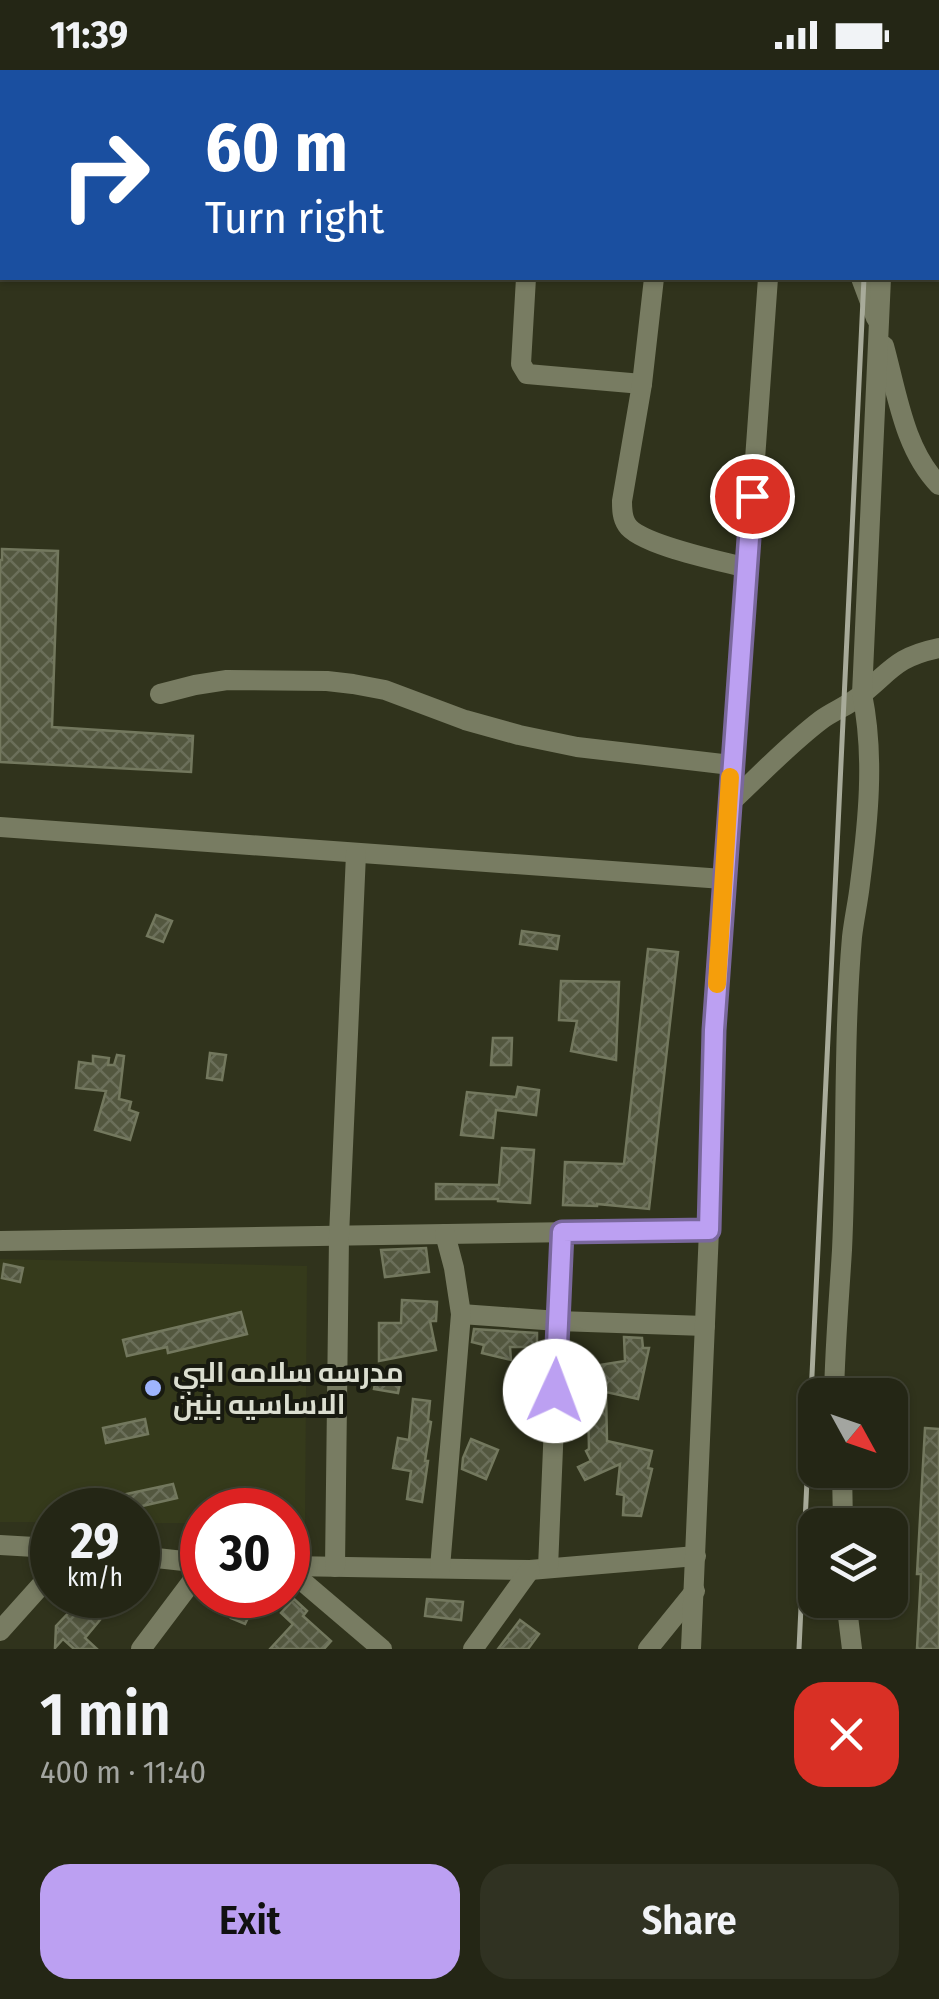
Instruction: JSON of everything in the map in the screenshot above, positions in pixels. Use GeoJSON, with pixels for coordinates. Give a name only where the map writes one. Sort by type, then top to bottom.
{"type":"FeatureCollection","features":[{"type":"Feature","properties":{"kind":"street"},"geometry":{"type":"LineString","coordinates":[[526,280],[520,364],[527,374],[642,384]]}},
{"type":"Feature","properties":{"kind":"street"},"geometry":{"type":"LineString","coordinates":[[654,280],[622,514],[627,526],[642,538],[747,568]]}},
{"type":"Feature","properties":{"kind":"street"},"geometry":{"type":"LineString","coordinates":[[691,1649],[714,1030],[768,280]]}},
{"type":"Feature","properties":{"kind":"street"},"geometry":{"type":"LineString","coordinates":[[862,280],[879,327],[906,428],[919,461],[939,485]]}},
{"type":"Feature","properties":{"kind":"street"},"geometry":{"type":"LineString","coordinates":[[834,1378],[852,936],[866,833],[869,773],[868,722],[862,694],[881,280]]}},
{"type":"Feature","properties":{"kind":"street"},"geometry":{"type":"LineString","coordinates":[[728,805],[802,735],[862,694],[900,661],[939,648]]}},
{"type":"Feature","properties":{"kind":"street"},"geometry":{"type":"LineString","coordinates":[[160,694],[227,680],[353,684],[385,690],[519,735],[577,747],[731,765]]}},
{"type":"Feature","properties":{"kind":"street"},"geometry":{"type":"LineString","coordinates":[[0,827],[723,879]]}},
{"type":"Feature","properties":{"kind":"street"},"geometry":{"type":"LineString","coordinates":[[336,1567],[339,1236],[356,854]]}},
{"type":"Feature","properties":{"kind":"street"},"geometry":{"type":"LineString","coordinates":[[0,1241],[709,1230]]}},
{"type":"Feature","properties":{"kind":"street"},"geometry":{"type":"LineString","coordinates":[[473,1649],[539,1569],[562,1232]]}},
{"type":"Feature","properties":{"kind":"street"},"geometry":{"type":"LineString","coordinates":[[440,1568],[461,1314],[446,1234]]}},
{"type":"Feature","properties":{"kind":"street"},"geometry":{"type":"LineString","coordinates":[[461,1314],[705,1326]]}},
{"type":"Feature","properties":{"kind":"street"},"geometry":{"type":"LineString","coordinates":[[0,1545],[30,1547]]}},
{"type":"Feature","properties":{"kind":"street"},"geometry":{"type":"LineString","coordinates":[[310,1568],[539,1569],[696,1556]]}},
{"type":"Feature","properties":{"kind":"street"},"geometry":{"type":"LineString","coordinates":[[310,1587],[382,1649]]}},
{"type":"Feature","properties":{"kind":"street"},"geometry":{"type":"LineString","coordinates":[[648,1649],[695,1591]]}},
{"type":"Feature","properties":{"kind":"street"},"geometry":{"type":"LineString","coordinates":[[0,1631],[30,1598]]}},
{"type":"Feature","properties":{"kind":"street"},"geometry":{"type":"LineString","coordinates":[[153,1645],[180,1601]]}},
{"type":"Feature","properties":{"kind":"street"},"geometry":{"type":"LineString","coordinates":[[848,1618],[852,1649]]}},
{"type":"Feature","properties":{"kind":"shaded area","name":"مدرسه سلامه البي الاساسيه بنين"},"geometry":{"type":"Polygon","coordinates":[[[0,1259],[307,1266],[305,1488],[180,1488],[180,1523],[160,1523],[160,1488],[30,1488],[30,1522],[0,1522],[0,1259]]]}},
{"type":"Feature","properties":{"kind":"building"},"geometry":{"type":"Polygon","coordinates":[[[2,549],[58,551],[52,727],[193,736],[191,772],[0,762],[2,549]]]}},
{"type":"Feature","properties":{"kind":"building"},"geometry":{"type":"Polygon","coordinates":[[[156,915],[172,921],[163,942],[147,936],[156,915]]]}},
{"type":"Feature","properties":{"kind":"building"},"geometry":{"type":"Polygon","coordinates":[[[522,931],[559,936],[557,949],[520,944],[522,931]]]}},
{"type":"Feature","properties":{"kind":"building"},"geometry":{"type":"Polygon","coordinates":[[[648,949],[678,952],[649,1209],[563,1205],[565,1162],[624,1164],[648,949]]]}},
{"type":"Feature","properties":{"kind":"building"},"geometry":{"type":"Polygon","coordinates":[[[561,981],[619,982],[616,1060],[571,1051],[577,1021],[559,1020],[561,981]]]}},
{"type":"Feature","properties":{"kind":"building"},"geometry":{"type":"Polygon","coordinates":[[[493,1038],[512,1038],[511,1065],[491,1065],[493,1038]]]}},
{"type":"Feature","properties":{"kind":"building"},"geometry":{"type":"Polygon","coordinates":[[[210,1053],[226,1055],[222,1080],[207,1078],[210,1053]]]}},
{"type":"Feature","properties":{"kind":"building"},"geometry":{"type":"Polygon","coordinates":[[[117,1055],[124,1056],[119,1099],[131,1102],[129,1110],[138,1113],[130,1140],[95,1130],[106,1091],[76,1088],[79,1062],[93,1064],[93,1056],[109,1058],[108,1065],[114,1065],[117,1055]]]}},
{"type":"Feature","properties":{"kind":"building"},"geometry":{"type":"Polygon","coordinates":[[[518,1087],[539,1090],[536,1115],[496,1110],[493,1138],[461,1135],[467,1092],[516,1097],[518,1087]]]}},
{"type":"Feature","properties":{"kind":"building"},"geometry":{"type":"Polygon","coordinates":[[[502,1148],[534,1150],[530,1203],[436,1199],[436,1184],[499,1185],[502,1148]]]}},
{"type":"Feature","properties":{"kind":"building"},"geometry":{"type":"Polygon","coordinates":[[[426,1248],[429,1272],[385,1277],[381,1250],[426,1248]]]}},
{"type":"Feature","properties":{"kind":"building"},"geometry":{"type":"Polygon","coordinates":[[[4,1264],[23,1268],[20,1282],[2,1278],[4,1264]]]}},
{"type":"Feature","properties":{"kind":"building"},"geometry":{"type":"Polygon","coordinates":[[[402,1300],[437,1302],[436,1321],[430,1321],[436,1350],[379,1361],[379,1323],[401,1323],[402,1300]]]}},
{"type":"Feature","properties":{"kind":"building"},"geometry":{"type":"Polygon","coordinates":[[[241,1312],[247,1334],[168,1353],[167,1347],[127,1356],[123,1340],[241,1312]]]}},
{"type":"Feature","properties":{"kind":"building"},"geometry":{"type":"Polygon","coordinates":[[[474,1329],[537,1333],[537,1347],[510,1347],[511,1360],[482,1353],[484,1345],[472,1342],[474,1329]]]}},
{"type":"Feature","properties":{"kind":"building"},"geometry":{"type":"Polygon","coordinates":[[[624,1337],[642,1338],[643,1348],[649,1348],[638,1399],[606,1392],[607,1441],[652,1451],[648,1468],[652,1469],[641,1516],[623,1515],[624,1495],[617,1494],[620,1464],[585,1480],[578,1467],[591,1461],[586,1451],[588,1406],[594,1406],[587,1367],[625,1361],[624,1337]]]}},
{"type":"Feature","properties":{"kind":"building"},"geometry":{"type":"Polygon","coordinates":[[[377,1373],[401,1378],[398,1393],[374,1389],[377,1373]]]}},
{"type":"Feature","properties":{"kind":"building"},"geometry":{"type":"Polygon","coordinates":[[[413,1399],[430,1401],[422,1502],[407,1499],[411,1471],[393,1468],[398,1438],[409,1440],[413,1399]]]}},
{"type":"Feature","properties":{"kind":"building"},"geometry":{"type":"Polygon","coordinates":[[[145,1419],[148,1434],[106,1443],[103,1428],[145,1419]]]}},
{"type":"Feature","properties":{"kind":"building"},"geometry":{"type":"Polygon","coordinates":[[[925,1428],[939,1429],[939,1649],[917,1649],[925,1428]]]}},
{"type":"Feature","properties":{"kind":"building"},"geometry":{"type":"Polygon","coordinates":[[[471,1439],[498,1450],[486,1479],[462,1469],[471,1439]]]}},
{"type":"Feature","properties":{"kind":"building"},"geometry":{"type":"Polygon","coordinates":[[[173,1484],[177,1498],[160,1502],[160,1488],[154,1488],[173,1484]]]}},
{"type":"Feature","properties":{"kind":"building"},"geometry":{"type":"Polygon","coordinates":[[[427,1599],[463,1602],[461,1620],[425,1616],[427,1599]]]}},
{"type":"Feature","properties":{"kind":"building"},"geometry":{"type":"Polygon","coordinates":[[[64,1618],[98,1618],[100,1620],[85,1638],[97,1649],[74,1649],[63,1639],[55,1648],[56,1626],[64,1618]]]}},
{"type":"Feature","properties":{"kind":"building"},"geometry":{"type":"Polygon","coordinates":[[[286,1618],[305,1618],[331,1641],[324,1649],[270,1649],[293,1624],[286,1618]]]}},
{"type":"Feature","properties":{"kind":"building"},"geometry":{"type":"Polygon","coordinates":[[[520,1620],[539,1634],[528,1649],[498,1649],[520,1620]]]}},
{"type":"Feature","properties":{"kind":"railway"},"geometry":{"type":"LineString","coordinates":[[799,1649],[864,280]]}},
{"type":"Feature","properties":{"kind":"slow traffic"},"geometry":{"type":"LineString","coordinates":[[717,984],[730,777]]}},
{"type":"Feature","properties":{"kind":"place","name":"مدرسه سلامه البي الاساسيه بنين"},"geometry":{"type":"Point","coordinates":[153,1388]}},
{"type":"Feature","properties":{"kind":"route"},"geometry":{"type":"LineString","coordinates":[[555,1391],[562,1232],[709,1230],[714,1030],[752,496]]}}]}
